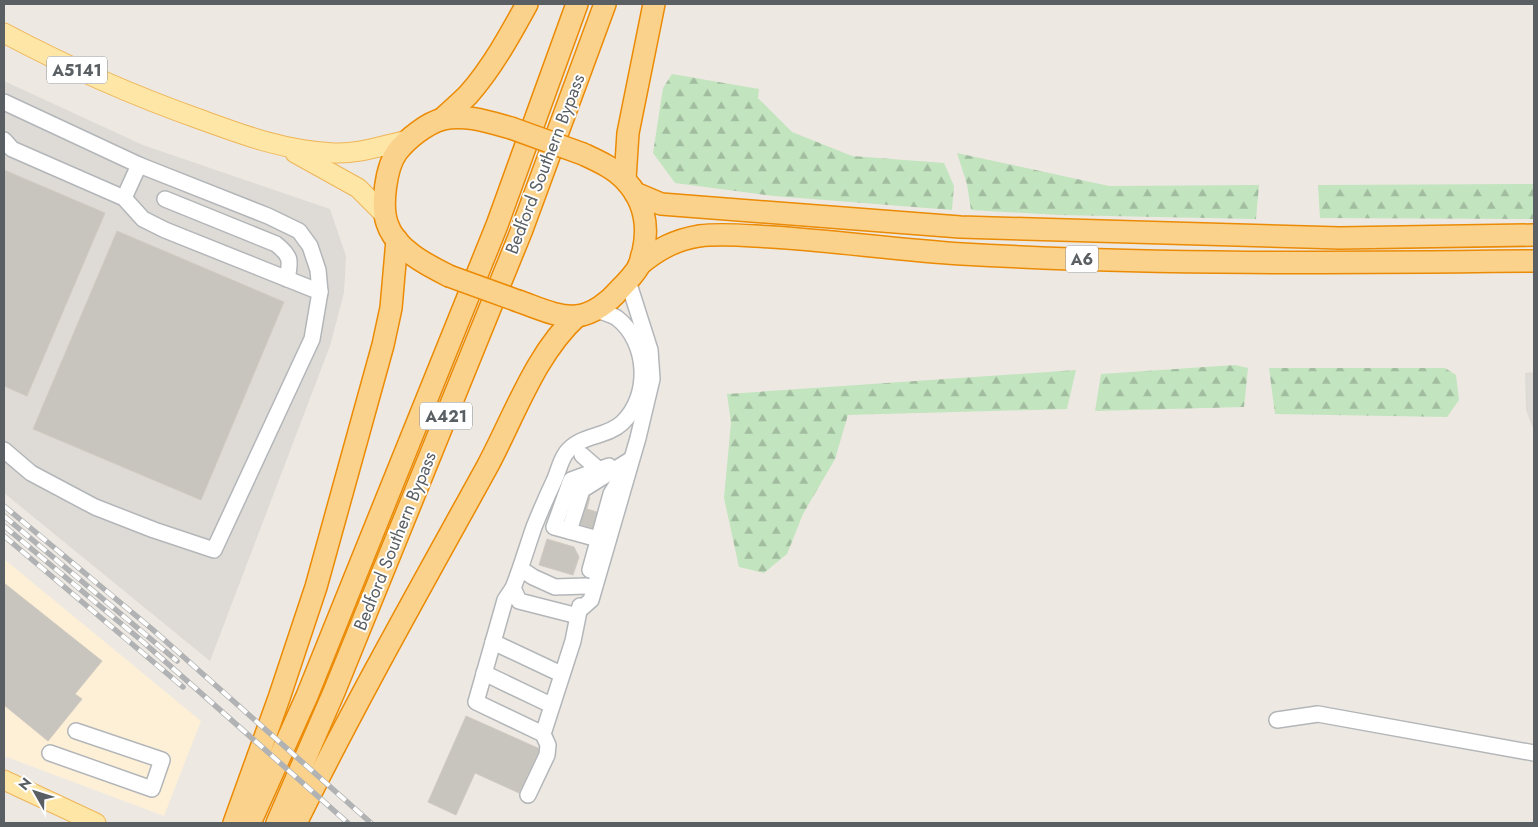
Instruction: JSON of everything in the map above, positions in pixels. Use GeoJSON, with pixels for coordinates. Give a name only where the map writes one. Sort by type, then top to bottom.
{"type":"FeatureCollection","features":[{"type":"Feature","properties":{"kind":"highway"},"geometry":{"type":"LineString","coordinates":[[527,4],[488,68],[468,94],[442,119],[426,127],[408,140],[396,154],[389,173],[385,195],[387,223],[397,240],[423,263],[449,276],[554,313],[586,313]]}},
{"type":"Feature","properties":{"kind":"highway","name":"Bedford Southern Bypass"},"geometry":{"type":"LineString","coordinates":[[250,823],[307,696],[497,225],[577,4]]}},
{"type":"Feature","properties":{"kind":"highway","name":"Bedford Southern Bypass"},"geometry":{"type":"LineString","coordinates":[[277,823],[334,692],[520,232],[605,4]]}},
{"type":"Feature","properties":{"kind":"highway"},"geometry":{"type":"LineString","coordinates":[[630,186],[628,134],[654,4]]}},
{"type":"Feature","properties":{"kind":"highway"},"geometry":{"type":"LineString","coordinates":[[296,823],[324,766],[489,463],[546,352],[562,330],[614,296],[634,273],[646,229],[643,210],[630,186],[605,165],[583,154],[490,122],[465,117],[442,119]]}},
{"type":"Feature","properties":{"kind":"highway","name":"A6"},"geometry":{"type":"LineString","coordinates":[[630,186],[661,204],[960,227],[1340,238],[1534,235]]}},
{"type":"Feature","properties":{"kind":"highway","name":"A6"},"geometry":{"type":"LineString","coordinates":[[634,273],[655,252],[671,244],[700,236],[790,238],[960,254],[1151,261],[1342,263],[1534,261]]}},
{"type":"Feature","properties":{"kind":"highway"},"geometry":{"type":"LineString","coordinates":[[234,823],[279,698],[321,568],[383,345],[391,308],[397,240]]}},
{"type":"Feature","properties":{"kind":"main road","name":"A5141"},"geometry":{"type":"LineString","coordinates":[[4,33],[67,65],[153,102],[250,138],[285,148],[334,153],[355,152],[408,140]]}},
{"type":"Feature","properties":{"kind":"main road","name":"A5141"},"geometry":{"type":"LineString","coordinates":[[285,148],[358,188],[386,216]]}},
{"type":"Feature","properties":{"kind":"main road"},"geometry":{"type":"LineString","coordinates":[[4,780],[96,823]]}},
{"type":"Feature","properties":{"kind":"street"},"geometry":{"type":"LineString","coordinates":[[4,102],[139,166],[268,216],[299,231],[310,246],[318,270],[320,292],[312,339],[214,550],[154,530],[95,507],[31,473],[4,450]]}},
{"type":"Feature","properties":{"kind":"street"},"geometry":{"type":"LineString","coordinates":[[4,140],[12,149],[124,198],[143,220],[320,292]]}},
{"type":"Feature","properties":{"kind":"street"},"geometry":{"type":"LineString","coordinates":[[124,198],[139,166]]}},
{"type":"Feature","properties":{"kind":"street"},"geometry":{"type":"LineString","coordinates":[[165,199],[276,244],[287,252],[290,266],[287,279]]}},
{"type":"Feature","properties":{"kind":"street"},"geometry":{"type":"LineString","coordinates":[[512,588],[519,601],[574,615],[592,600],[638,438],[652,379],[650,350],[634,273]]}},
{"type":"Feature","properties":{"kind":"street"},"geometry":{"type":"LineString","coordinates":[[528,794],[547,756],[548,744],[543,734],[476,702],[505,600],[521,569],[534,527],[566,453],[583,439],[610,431],[621,425],[637,401],[642,375],[640,354],[635,338],[616,318],[586,313]]}},
{"type":"Feature","properties":{"kind":"street"},"geometry":{"type":"LineString","coordinates":[[621,425],[638,438]]}},
{"type":"Feature","properties":{"kind":"street"},"geometry":{"type":"LineString","coordinates":[[582,455],[598,469]]}},
{"type":"Feature","properties":{"kind":"street"},"geometry":{"type":"LineString","coordinates":[[598,539],[554,527],[571,480],[598,469],[632,460]]}},
{"type":"Feature","properties":{"kind":"street"},"geometry":{"type":"LineString","coordinates":[[569,531],[582,490],[632,460]]}},
{"type":"Feature","properties":{"kind":"street"},"geometry":{"type":"LineString","coordinates":[[543,734],[573,641],[578,611],[611,494],[632,460]]}},
{"type":"Feature","properties":{"kind":"street"},"geometry":{"type":"LineString","coordinates":[[521,569],[555,587],[586,586]]}},
{"type":"Feature","properties":{"kind":"street"},"geometry":{"type":"LineString","coordinates":[[493,642],[561,674]]}},
{"type":"Feature","properties":{"kind":"street"},"geometry":{"type":"LineString","coordinates":[[484,673],[551,705]]}},
{"type":"Feature","properties":{"kind":"street"},"geometry":{"type":"LineString","coordinates":[[1277,720],[1318,714],[1534,753]]}},
{"type":"Feature","properties":{"kind":"street"},"geometry":{"type":"LineString","coordinates":[[50,753],[152,789],[162,760],[76,732]]}},
{"type":"Feature","properties":{"kind":"shaded area"},"geometry":{"type":"Polygon","coordinates":[[[4,81],[143,145],[330,209],[346,256],[344,293],[330,346],[210,661],[4,493],[4,81]]]}},
{"type":"Feature","properties":{"kind":"shaded area"},"geometry":{"type":"Polygon","coordinates":[[[1534,372],[1534,431],[1526,410],[1525,373],[1534,372]]]}},
{"type":"Feature","properties":{"kind":"shaded area"},"geometry":{"type":"Polygon","coordinates":[[[4,559],[201,721],[164,816],[4,756],[4,559]]]}},
{"type":"Feature","properties":{"kind":"green space"},"geometry":{"type":"Polygon","coordinates":[[[672,74],[759,89],[758,98],[792,132],[852,156],[944,163],[954,186],[952,210],[774,196],[675,183],[653,153],[663,88],[672,74]]]}},
{"type":"Feature","properties":{"kind":"green space"},"geometry":{"type":"Polygon","coordinates":[[[957,153],[1109,186],[1259,185],[1256,219],[1059,215],[971,210],[967,184],[957,153]]]}},
{"type":"Feature","properties":{"kind":"green space"},"geometry":{"type":"Polygon","coordinates":[[[1534,184],[1534,219],[1320,218],[1318,185],[1534,184]]]}},
{"type":"Feature","properties":{"kind":"green space"},"geometry":{"type":"Polygon","coordinates":[[[1235,365],[1248,368],[1244,407],[1095,411],[1101,374],[1235,365]]]}},
{"type":"Feature","properties":{"kind":"green space"},"geometry":{"type":"Polygon","coordinates":[[[1269,368],[1445,368],[1456,375],[1459,400],[1447,417],[1275,414],[1269,368]]]}},
{"type":"Feature","properties":{"kind":"green space"},"geometry":{"type":"Polygon","coordinates":[[[1076,370],[1067,409],[848,415],[835,459],[803,514],[787,554],[764,573],[739,567],[724,498],[731,423],[727,394],[1076,370]]]}},
{"type":"Feature","properties":{"kind":"building"},"geometry":{"type":"Polygon","coordinates":[[[4,170],[105,213],[27,396],[4,386],[4,170]]]}},
{"type":"Feature","properties":{"kind":"building"},"geometry":{"type":"Polygon","coordinates":[[[117,231],[284,302],[201,500],[33,429],[117,231]]]}},
{"type":"Feature","properties":{"kind":"building"},"geometry":{"type":"Polygon","coordinates":[[[557,488],[590,497],[587,509],[611,516],[606,532],[550,516],[557,488]]]}},
{"type":"Feature","properties":{"kind":"building"},"geometry":{"type":"Polygon","coordinates":[[[547,539],[574,547],[579,557],[573,575],[539,565],[547,539]]]}},
{"type":"Feature","properties":{"kind":"building"},"geometry":{"type":"Polygon","coordinates":[[[4,583],[102,661],[75,694],[82,699],[48,741],[4,705],[4,583]]]}},
{"type":"Feature","properties":{"kind":"building"},"geometry":{"type":"Polygon","coordinates":[[[466,716],[540,749],[519,793],[475,773],[456,815],[428,802],[466,716]]]}},
{"type":"Feature","properties":{"kind":"railway"},"geometry":{"type":"LineString","coordinates":[[4,506],[152,629],[371,823]]}},
{"type":"Feature","properties":{"kind":"railway"},"geometry":{"type":"LineString","coordinates":[[4,516],[177,661]]}},
{"type":"Feature","properties":{"kind":"railway"},"geometry":{"type":"LineString","coordinates":[[4,526],[142,641],[348,823]]}},
{"type":"Feature","properties":{"kind":"railway"},"geometry":{"type":"LineString","coordinates":[[4,536],[183,687]]}}]}
